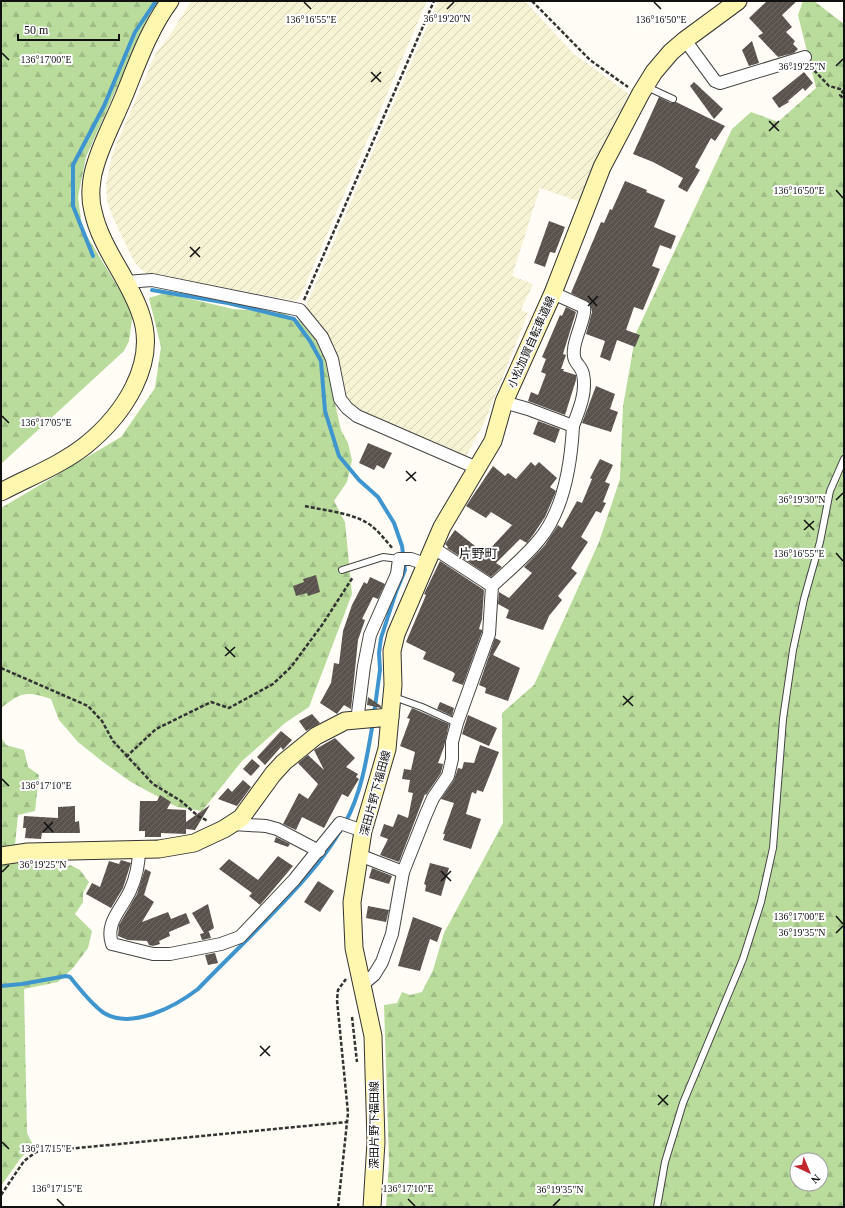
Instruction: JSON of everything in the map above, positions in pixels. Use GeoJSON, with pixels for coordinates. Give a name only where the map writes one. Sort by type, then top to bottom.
{"type":"FeatureCollection","features":[{"type":"Feature","properties":{"kind":"main road"},"geometry":{"type":"LineString","coordinates":[[1,492],[86,445],[112,419],[132,390],[143,368],[146,330],[136,301],[99,233],[92,210],[92,188],[95,164],[147,42],[170,1]]}},
{"type":"Feature","properties":{"kind":"main road","name":"小松加賀自転車道線"},"geometry":{"type":"LineString","coordinates":[[390,717],[392,696],[392,651],[396,634],[432,547],[493,441],[504,402],[553,293],[602,167],[654,72],[685,40],[738,1]]}},
{"type":"Feature","properties":{"kind":"main road"},"geometry":{"type":"LineString","coordinates":[[1,856],[28,852],[159,849],[194,843],[229,826],[241,818],[273,774],[300,748],[328,728],[345,722],[390,717]]}},
{"type":"Feature","properties":{"kind":"main road","name":"深田片野下福田線"},"geometry":{"type":"LineString","coordinates":[[372,1207],[376,1142],[373,1036],[354,948],[352,902],[363,831],[388,749],[390,717]]}},
{"type":"Feature","properties":{"kind":"street"},"geometry":{"type":"LineString","coordinates":[[685,40],[715,81],[720,84],[805,57]]}},
{"type":"Feature","properties":{"kind":"street"},"geometry":{"type":"LineString","coordinates":[[126,282],[152,280],[300,310],[322,337],[332,359],[340,399],[347,408],[357,416],[477,468]]}},
{"type":"Feature","properties":{"kind":"street"},"geometry":{"type":"LineString","coordinates":[[361,979],[374,975],[382,962],[392,934],[404,872],[433,798],[448,776],[452,759],[452,742],[457,724],[489,634],[492,586],[539,540],[556,513],[564,489],[573,426],[582,400],[584,384],[583,373],[575,363],[574,351],[580,324],[585,310],[584,307],[553,293]]}},
{"type":"Feature","properties":{"kind":"street"},"geometry":{"type":"LineString","coordinates":[[504,402],[528,409],[573,426]]}},
{"type":"Feature","properties":{"kind":"street"},"geometry":{"type":"LineString","coordinates":[[432,547],[492,586]]}},
{"type":"Feature","properties":{"kind":"street"},"geometry":{"type":"LineString","coordinates":[[357,721],[364,666],[370,634],[397,574],[399,559],[411,559],[425,564]]}},
{"type":"Feature","properties":{"kind":"street"},"geometry":{"type":"LineString","coordinates":[[139,849],[139,864],[130,890],[109,928],[112,944],[153,954],[170,954],[221,944],[240,937],[294,880],[340,823],[363,831]]}},
{"type":"Feature","properties":{"kind":"street"},"geometry":{"type":"LineString","coordinates":[[229,826],[266,826],[277,829],[318,851]]}},
{"type":"Feature","properties":{"kind":"street"},"geometry":{"type":"LineString","coordinates":[[359,855],[404,872]]}},
{"type":"Feature","properties":{"kind":"lane"},"geometry":{"type":"LineString","coordinates":[[643,90],[673,99]]}},
{"type":"Feature","properties":{"kind":"lane"},"geometry":{"type":"LineString","coordinates":[[657,1207],[666,1162],[683,1103],[743,959],[761,902],[773,848],[783,719],[793,650],[804,599],[820,542],[830,491],[844,459]]}},
{"type":"Feature","properties":{"kind":"lane"},"geometry":{"type":"LineString","coordinates":[[342,570],[383,557],[399,559]]}},
{"type":"Feature","properties":{"kind":"lane"},"geometry":{"type":"LineString","coordinates":[[392,696],[422,707],[457,724]]}},
{"type":"Feature","properties":{"kind":"path"},"geometry":{"type":"LineString","coordinates":[[300,310],[434,1]]}},
{"type":"Feature","properties":{"kind":"path"},"geometry":{"type":"LineString","coordinates":[[532,1],[590,60],[618,81],[643,90]]}},
{"type":"Feature","properties":{"kind":"path"},"geometry":{"type":"LineString","coordinates":[[805,57],[807,63],[829,86],[844,90],[840,95],[844,99]]}},
{"type":"Feature","properties":{"kind":"path"},"geometry":{"type":"LineString","coordinates":[[305,506],[349,515],[362,520],[373,527],[390,546],[399,559]]}},
{"type":"Feature","properties":{"kind":"path"},"geometry":{"type":"LineString","coordinates":[[126,757],[156,729],[211,702],[229,708],[272,684],[291,667],[316,635],[355,575]]}},
{"type":"Feature","properties":{"kind":"path"},"geometry":{"type":"LineString","coordinates":[[1,668],[88,706],[102,721],[113,741],[126,757],[153,784],[181,801],[198,816],[229,826]]}},
{"type":"Feature","properties":{"kind":"path"},"geometry":{"type":"LineString","coordinates":[[338,1207],[347,1122],[346,1083],[337,1000],[338,990],[345,981],[361,979]]}},
{"type":"Feature","properties":{"kind":"path"},"geometry":{"type":"LineString","coordinates":[[1,1195],[24,1161],[36,1152],[347,1122]]}},
{"type":"Feature","properties":{"kind":"shaded area"},"geometry":{"type":"Polygon","coordinates":[[[191,1],[427,1],[301,295],[296,301],[145,273],[135,263],[113,218],[107,200],[106,183],[113,152],[156,53],[170,35],[191,1]]]}},
{"type":"Feature","properties":{"kind":"shaded area"},"geometry":{"type":"Polygon","coordinates":[[[438,1],[525,1],[574,54],[629,94],[601,152],[583,203],[540,188],[512,276],[533,284],[521,310],[528,313],[485,421],[466,456],[357,409],[344,397],[342,379],[332,344],[307,310],[307,304],[438,1]]]}},
{"type":"Feature","properties":{"kind":"green space"},"geometry":{"type":"Polygon","coordinates":[[[1,1],[160,1],[151,11],[86,157],[78,197],[82,228],[133,312],[129,341],[124,351],[1,464],[1,1]]]}},
{"type":"Feature","properties":{"kind":"green space"},"geometry":{"type":"Polygon","coordinates":[[[803,1],[814,1],[844,24],[844,1207],[386,1207],[389,1162],[384,1005],[397,1003],[402,992],[410,995],[422,992],[433,970],[444,933],[503,823],[502,713],[534,685],[599,542],[620,479],[623,406],[636,333],[732,129],[751,112],[778,122],[816,88],[798,15],[803,1]]]}},
{"type":"Feature","properties":{"kind":"green space"},"geometry":{"type":"Polygon","coordinates":[[[165,293],[233,309],[283,313],[300,321],[315,339],[325,359],[341,430],[348,443],[352,460],[347,482],[334,501],[345,522],[352,594],[309,707],[285,723],[242,761],[202,811],[177,807],[131,782],[103,762],[78,742],[59,720],[51,699],[36,695],[24,694],[1,708],[1,508],[121,437],[155,388],[161,347],[149,298],[165,293]]]}},
{"type":"Feature","properties":{"kind":"green space"},"geometry":{"type":"Polygon","coordinates":[[[1,737],[6,745],[24,750],[28,767],[39,775],[35,811],[18,815],[15,845],[1,847],[1,737]]]}},
{"type":"Feature","properties":{"kind":"green space"},"geometry":{"type":"Polygon","coordinates":[[[50,858],[60,872],[70,865],[80,870],[89,882],[83,893],[83,902],[75,914],[92,931],[88,948],[73,968],[58,982],[24,989],[27,1133],[33,1145],[20,1159],[1,1186],[1,864],[14,860],[50,858]]]}},
{"type":"Feature","properties":{"kind":"building"},"geometry":{"type":"Polygon","coordinates":[[[767,1],[797,1],[782,15],[792,27],[786,32],[795,41],[793,44],[798,49],[794,53],[778,57],[758,36],[763,33],[749,18],[767,1]]]}},
{"type":"Feature","properties":{"kind":"building"},"geometry":{"type":"Polygon","coordinates":[[[752,41],[759,63],[749,66],[742,50],[752,41]]]}},
{"type":"Feature","properties":{"kind":"building"},"geometry":{"type":"Polygon","coordinates":[[[804,72],[813,83],[805,91],[803,88],[788,101],[789,102],[779,108],[772,98],[804,72]]]}},
{"type":"Feature","properties":{"kind":"building"},"geometry":{"type":"Polygon","coordinates":[[[694,82],[723,109],[714,119],[690,86],[694,82]]]}},
{"type":"Feature","properties":{"kind":"building"},"geometry":{"type":"Polygon","coordinates":[[[659,97],[671,103],[676,102],[725,126],[715,141],[711,138],[695,167],[700,170],[687,192],[678,187],[683,178],[653,162],[633,154],[659,97]]]}},
{"type":"Feature","properties":{"kind":"building"},"geometry":{"type":"Polygon","coordinates":[[[625,181],[647,190],[646,192],[665,200],[654,227],[676,236],[671,249],[660,245],[652,266],[660,269],[643,310],[634,307],[626,330],[640,335],[635,347],[617,340],[610,361],[600,357],[605,341],[586,334],[592,312],[590,303],[571,293],[601,222],[604,223],[610,209],[612,210],[625,181]]]}},
{"type":"Feature","properties":{"kind":"building"},"geometry":{"type":"Polygon","coordinates":[[[549,221],[565,227],[555,253],[550,252],[545,267],[534,263],[549,221]]]}},
{"type":"Feature","properties":{"kind":"building"},"geometry":{"type":"Polygon","coordinates":[[[566,307],[576,312],[563,354],[566,355],[561,369],[576,375],[576,380],[565,415],[528,401],[531,392],[538,395],[546,374],[541,372],[546,359],[542,357],[560,315],[562,316],[566,307]]]}},
{"type":"Feature","properties":{"kind":"building"},"geometry":{"type":"Polygon","coordinates":[[[596,386],[615,394],[610,409],[618,412],[611,432],[582,423],[596,386]]]}},
{"type":"Feature","properties":{"kind":"building"},"geometry":{"type":"Polygon","coordinates":[[[538,421],[560,429],[555,443],[533,434],[538,421]]]}},
{"type":"Feature","properties":{"kind":"building"},"geometry":{"type":"Polygon","coordinates":[[[368,443],[392,453],[384,469],[377,465],[374,470],[359,463],[368,443]]]}},
{"type":"Feature","properties":{"kind":"building"},"geometry":{"type":"Polygon","coordinates":[[[600,459],[613,465],[605,482],[610,484],[603,502],[606,503],[601,513],[596,511],[581,537],[588,542],[571,568],[577,573],[558,596],[562,600],[549,616],[543,630],[506,618],[509,610],[498,604],[499,592],[509,598],[532,573],[524,567],[545,545],[558,525],[562,528],[577,501],[582,503],[592,479],[590,478],[600,459]]]}},
{"type":"Feature","properties":{"kind":"building"},"geometry":{"type":"Polygon","coordinates":[[[531,462],[535,466],[539,462],[557,478],[550,487],[556,491],[545,517],[527,543],[520,539],[496,563],[502,567],[491,577],[447,548],[448,547],[445,544],[455,530],[485,554],[512,525],[491,512],[486,518],[466,506],[493,466],[505,476],[508,473],[516,479],[531,462]]]}},
{"type":"Feature","properties":{"kind":"building"},"geometry":{"type":"Polygon","coordinates":[[[440,561],[484,590],[482,619],[479,629],[482,630],[482,632],[463,685],[452,681],[455,674],[453,672],[423,659],[426,652],[406,642],[426,595],[424,594],[440,561]]]}},
{"type":"Feature","properties":{"kind":"building"},"geometry":{"type":"Polygon","coordinates":[[[316,575],[320,592],[308,596],[307,593],[296,596],[293,586],[304,582],[303,579],[316,575]]]}},
{"type":"Feature","properties":{"kind":"building"},"geometry":{"type":"Polygon","coordinates":[[[370,577],[385,584],[378,599],[373,597],[362,619],[365,620],[358,640],[351,709],[344,705],[337,714],[320,703],[331,683],[334,663],[339,664],[343,631],[352,605],[364,582],[367,584],[370,577]]]}},
{"type":"Feature","properties":{"kind":"building"},"geometry":{"type":"Polygon","coordinates":[[[495,638],[501,641],[493,655],[520,668],[508,701],[485,693],[486,688],[479,685],[495,638]]]}},
{"type":"Feature","properties":{"kind":"building"},"geometry":{"type":"Polygon","coordinates":[[[368,697],[381,706],[381,708],[367,705],[368,697]]]}},
{"type":"Feature","properties":{"kind":"building"},"geometry":{"type":"Polygon","coordinates":[[[440,702],[454,708],[452,716],[437,709],[440,702]]]}},
{"type":"Feature","properties":{"kind":"building"},"geometry":{"type":"Polygon","coordinates":[[[412,708],[449,724],[444,747],[438,763],[443,764],[441,773],[426,795],[425,794],[399,862],[380,855],[388,839],[380,836],[384,824],[393,827],[398,814],[408,818],[413,793],[408,792],[410,780],[402,779],[404,769],[411,770],[415,752],[400,746],[410,719],[407,718],[412,708]]]}},
{"type":"Feature","properties":{"kind":"building"},"geometry":{"type":"Polygon","coordinates":[[[312,714],[320,723],[306,731],[299,721],[312,714]]]}},
{"type":"Feature","properties":{"kind":"building"},"geometry":{"type":"Polygon","coordinates":[[[468,715],[497,728],[489,746],[462,734],[468,715]]]}},
{"type":"Feature","properties":{"kind":"building"},"geometry":{"type":"Polygon","coordinates":[[[281,731],[292,740],[283,750],[281,747],[265,765],[257,757],[281,731]]]}},
{"type":"Feature","properties":{"kind":"building"},"geometry":{"type":"Polygon","coordinates":[[[335,738],[355,758],[346,767],[358,774],[356,777],[359,779],[348,797],[342,794],[324,828],[302,817],[296,830],[283,824],[299,793],[308,799],[318,784],[298,763],[308,755],[324,770],[314,750],[335,738]]]}},
{"type":"Feature","properties":{"kind":"building"},"geometry":{"type":"Polygon","coordinates":[[[480,745],[499,752],[483,792],[477,790],[476,794],[472,792],[466,814],[481,819],[471,849],[443,840],[445,834],[443,834],[454,803],[441,799],[454,780],[458,768],[462,769],[464,762],[474,763],[480,745]]]}},
{"type":"Feature","properties":{"kind":"building"},"geometry":{"type":"Polygon","coordinates":[[[252,759],[260,766],[251,776],[243,769],[252,759]]]}},
{"type":"Feature","properties":{"kind":"building"},"geometry":{"type":"Polygon","coordinates":[[[243,780],[251,787],[237,806],[218,799],[228,788],[232,792],[243,780]]]}},
{"type":"Feature","properties":{"kind":"building"},"geometry":{"type":"Polygon","coordinates":[[[160,795],[171,802],[167,809],[186,810],[186,822],[210,805],[195,830],[186,829],[186,834],[161,833],[161,837],[145,837],[145,831],[139,831],[140,801],[157,801],[160,795]]]}},
{"type":"Feature","properties":{"kind":"building"},"geometry":{"type":"Polygon","coordinates":[[[75,806],[75,822],[79,821],[80,833],[42,833],[41,839],[25,838],[26,828],[23,828],[24,816],[58,818],[58,807],[75,806]]]}},
{"type":"Feature","properties":{"kind":"building"},"geometry":{"type":"Polygon","coordinates":[[[276,837],[290,844],[288,847],[274,842],[276,837]]]}},
{"type":"Feature","properties":{"kind":"building"},"geometry":{"type":"Polygon","coordinates":[[[278,856],[293,866],[260,905],[249,896],[252,893],[219,869],[229,859],[258,880],[278,856]]]}},
{"type":"Feature","properties":{"kind":"building"},"geometry":{"type":"Polygon","coordinates":[[[121,860],[131,863],[123,888],[111,908],[86,894],[92,883],[100,887],[109,861],[119,864],[121,860]]]}},
{"type":"Feature","properties":{"kind":"building"},"geometry":{"type":"Polygon","coordinates":[[[430,863],[449,868],[441,896],[425,891],[426,885],[424,884],[430,863]]]}},
{"type":"Feature","properties":{"kind":"building"},"geometry":{"type":"Polygon","coordinates":[[[372,868],[392,876],[389,884],[369,878],[372,868]]]}},
{"type":"Feature","properties":{"kind":"building"},"geometry":{"type":"Polygon","coordinates":[[[145,869],[151,872],[144,895],[154,902],[142,922],[168,912],[171,919],[186,913],[190,923],[169,932],[170,936],[159,941],[160,944],[153,946],[149,945],[147,941],[128,940],[118,936],[119,925],[137,894],[145,869]]]}},
{"type":"Feature","properties":{"kind":"building"},"geometry":{"type":"Polygon","coordinates":[[[318,881],[334,891],[320,912],[304,902],[318,881]]]}},
{"type":"Feature","properties":{"kind":"building"},"geometry":{"type":"Polygon","coordinates":[[[208,904],[214,928],[208,932],[211,938],[202,940],[200,934],[204,933],[192,913],[208,904]]]}},
{"type":"Feature","properties":{"kind":"building"},"geometry":{"type":"Polygon","coordinates":[[[368,906],[389,910],[386,922],[366,918],[368,906]]]}},
{"type":"Feature","properties":{"kind":"building"},"geometry":{"type":"Polygon","coordinates":[[[413,917],[442,928],[437,942],[430,939],[420,971],[398,966],[413,917]]]}},
{"type":"Feature","properties":{"kind":"building"},"geometry":{"type":"Polygon","coordinates":[[[215,953],[218,963],[208,965],[205,955],[215,953]]]}},
{"type":"Feature","properties":{"kind":"waterway"},"geometry":{"type":"LineString","coordinates":[[93,256],[73,206],[73,165],[104,106],[135,32],[156,1]]}},
{"type":"Feature","properties":{"kind":"waterway"},"geometry":{"type":"LineString","coordinates":[[152,290],[228,303],[294,319],[310,341],[321,361],[325,411],[339,456],[359,480],[378,497],[394,523],[402,546],[405,570],[381,638],[379,653],[380,670],[374,714]]}},
{"type":"Feature","properties":{"kind":"waterway"},"geometry":{"type":"LineString","coordinates":[[345,823],[360,787],[373,722]]}},
{"type":"Feature","properties":{"kind":"waterway"},"geometry":{"type":"LineString","coordinates":[[1,986],[22,984],[66,976],[70,977],[99,1009],[115,1018],[127,1019],[140,1017],[166,1009],[198,989],[257,929],[312,871],[330,848],[340,831]]}},
{"type":"Feature","properties":{"kind":"district","name":"片野町"},"geometry":{"type":"Point","coordinates":[478,553]}}]}
